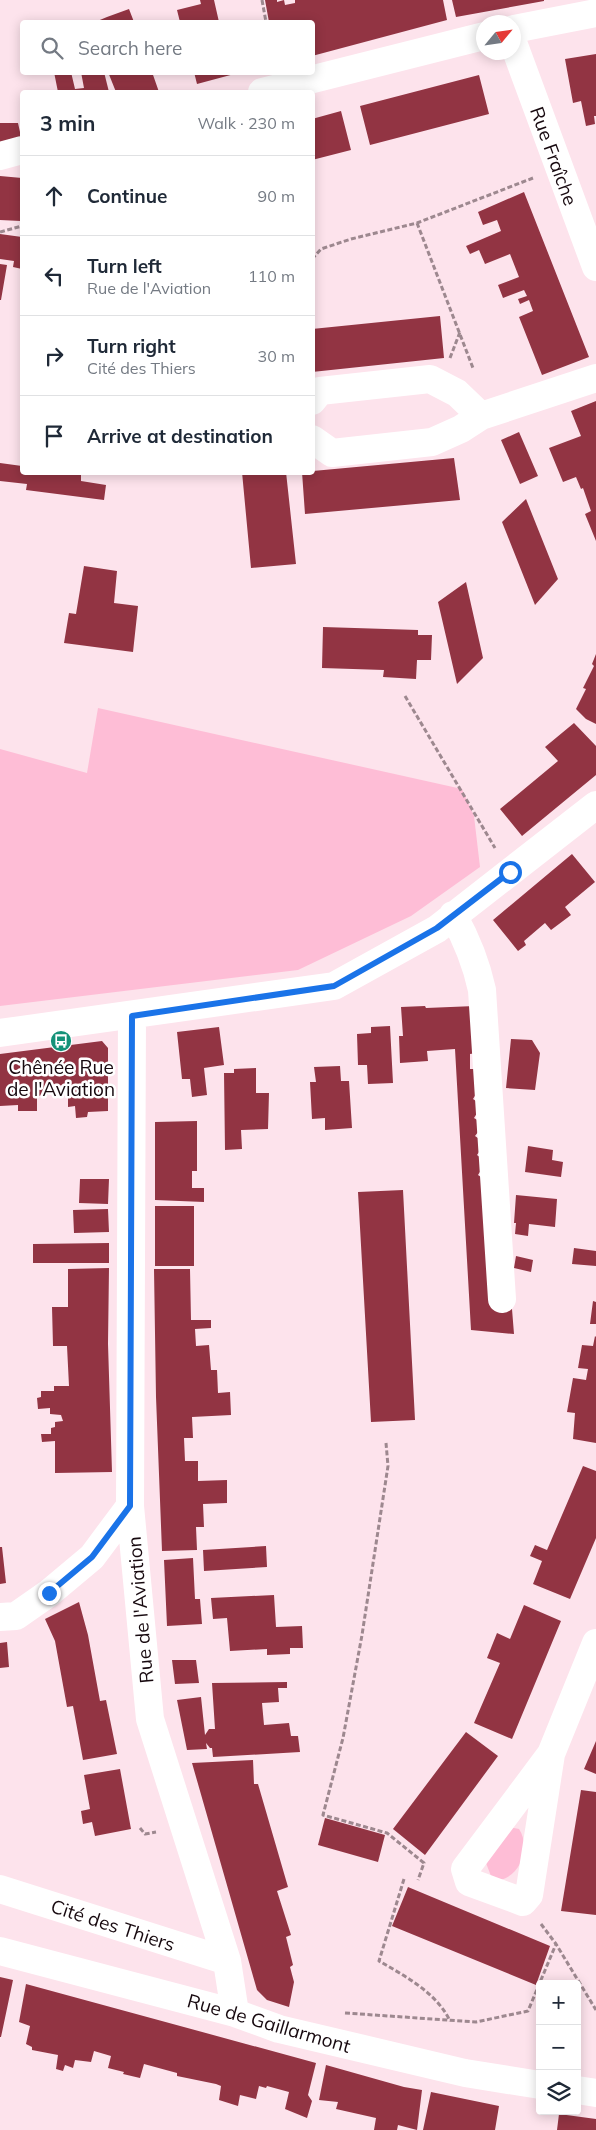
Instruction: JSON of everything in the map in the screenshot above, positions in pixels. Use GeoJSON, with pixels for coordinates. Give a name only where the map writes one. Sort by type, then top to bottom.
{"type":"FeatureCollection","features":[{"type":"Feature","properties":{"kind":"street"},"geometry":{"type":"LineString","coordinates":[[521,28],[596,13]]}},
{"type":"Feature","properties":{"kind":"street"},"geometry":{"type":"LineString","coordinates":[[270,90],[476,38]]}},
{"type":"Feature","properties":{"kind":"street","name":"Rue Fraîche"},"geometry":{"type":"LineString","coordinates":[[519,60],[596,267]]}},
{"type":"Feature","properties":{"kind":"street"},"geometry":{"type":"LineString","coordinates":[[0,156],[20,151]]}},
{"type":"Feature","properties":{"kind":"street"},"geometry":{"type":"LineString","coordinates":[[315,441],[332,453],[432,442],[486,415],[596,378]]}},
{"type":"Feature","properties":{"kind":"street"},"geometry":{"type":"LineString","coordinates":[[315,397],[320,390],[430,379],[457,393],[486,415]]}},
{"type":"Feature","properties":{"kind":"street"},"geometry":{"type":"LineString","coordinates":[[0,1033],[132,1016],[334,986],[437,928],[596,805]]}},
{"type":"Feature","properties":{"kind":"street"},"geometry":{"type":"LineString","coordinates":[[453,916],[468,942],[477,964],[482,990],[502,1299]]}},
{"type":"Feature","properties":{"kind":"street","name":"Rue de l'Aviation"},"geometry":{"type":"LineString","coordinates":[[132,1016],[130,1506],[150,1718],[226,1961],[235,2013]]}},
{"type":"Feature","properties":{"kind":"street"},"geometry":{"type":"LineString","coordinates":[[0,1618],[16,1616],[49,1593],[92,1557],[130,1506]]}},
{"type":"Feature","properties":{"kind":"street"},"geometry":{"type":"LineString","coordinates":[[551,1754],[465,1869],[470,1882],[524,1902],[529,1895],[551,1754],[596,1643]]}},
{"type":"Feature","properties":{"kind":"street","name":"Cité des Thiers"},"geometry":{"type":"LineString","coordinates":[[0,1889],[226,1961]]}},
{"type":"Feature","properties":{"kind":"street","name":"Rue de Gaillarmont"},"geometry":{"type":"LineString","coordinates":[[0,1951],[235,2013],[297,2034],[465,2073],[536,2084]]}},
{"type":"Feature","properties":{"kind":"street"},"geometry":{"type":"LineString","coordinates":[[581,2091],[596,2093]]}},
{"type":"Feature","properties":{"kind":"path"},"geometry":{"type":"LineString","coordinates":[[262,0],[266,20]]}},
{"type":"Feature","properties":{"kind":"path"},"geometry":{"type":"LineString","coordinates":[[315,256],[321,249],[351,239],[417,222],[559,169]]}},
{"type":"Feature","properties":{"kind":"path"},"geometry":{"type":"LineString","coordinates":[[417,222],[486,415]]}},
{"type":"Feature","properties":{"kind":"path"},"geometry":{"type":"LineString","coordinates":[[0,232],[20,227]]}},
{"type":"Feature","properties":{"kind":"path"},"geometry":{"type":"LineString","coordinates":[[405,696],[510,872]]}},
{"type":"Feature","properties":{"kind":"path"},"geometry":{"type":"LineString","coordinates":[[386,1442],[388,1466],[362,1635],[343,1738],[324,1815],[387,1833],[424,1863],[418,1880]]}},
{"type":"Feature","properties":{"kind":"path"},"geometry":{"type":"LineString","coordinates":[[404,1880],[379,1961],[412,1980],[444,2008],[450,2021]]}},
{"type":"Feature","properties":{"kind":"path"},"geometry":{"type":"LineString","coordinates":[[524,1902],[556,1944],[596,2010]]}},
{"type":"Feature","properties":{"kind":"path"},"geometry":{"type":"LineString","coordinates":[[341,2012],[476,2022],[528,2011],[556,1944]]}},
{"type":"Feature","properties":{"kind":"shaded area"},"geometry":{"type":"Polygon","coordinates":[[[98,708],[462,789],[474,816],[480,867],[411,916],[298,970],[0,1006],[0,749],[87,773],[98,708]]]}},
{"type":"Feature","properties":{"kind":"shaded area"},"geometry":{"type":"Polygon","coordinates":[[[509,1827],[519,1829],[524,1844],[524,1852],[514,1872],[500,1880],[491,1876],[486,1863],[509,1827]]]}},
{"type":"Feature","properties":{"kind":"building"},"geometry":{"type":"Polygon","coordinates":[[[200,0],[214,0],[219,20],[180,20],[177,10],[201,4],[200,0]]]}},
{"type":"Feature","properties":{"kind":"building"},"geometry":{"type":"Polygon","coordinates":[[[265,0],[277,0],[277,2],[284,0],[285,5],[295,3],[295,0],[443,0],[447,20],[315,55],[315,20],[269,20],[265,0]]]}},
{"type":"Feature","properties":{"kind":"building"},"geometry":{"type":"Polygon","coordinates":[[[452,0],[544,0],[544,1],[456,17],[452,0]]]}},
{"type":"Feature","properties":{"kind":"building"},"geometry":{"type":"Polygon","coordinates":[[[129,9],[133,20],[100,20],[129,9]]]}},
{"type":"Feature","properties":{"kind":"building"},"geometry":{"type":"Polygon","coordinates":[[[596,54],[595,124],[586,126],[581,101],[573,103],[565,59],[596,54]]]}},
{"type":"Feature","properties":{"kind":"building"},"geometry":{"type":"Polygon","coordinates":[[[55,75],[72,75],[75,89],[84,88],[82,75],[105,75],[108,90],[58,90],[55,75]]]}},
{"type":"Feature","properties":{"kind":"building"},"geometry":{"type":"Polygon","coordinates":[[[109,75],[153,75],[158,90],[115,90],[109,75]]]}},
{"type":"Feature","properties":{"kind":"building"},"geometry":{"type":"Polygon","coordinates":[[[195,75],[231,75],[197,84],[195,75]]]}},
{"type":"Feature","properties":{"kind":"building"},"geometry":{"type":"Polygon","coordinates":[[[479,75],[489,114],[370,145],[360,106],[479,75]]]}},
{"type":"Feature","properties":{"kind":"building"},"geometry":{"type":"Polygon","coordinates":[[[341,111],[351,150],[315,159],[315,118],[341,111]]]}},
{"type":"Feature","properties":{"kind":"building"},"geometry":{"type":"Polygon","coordinates":[[[0,123],[18,123],[20,141],[0,144],[0,123]]]}},
{"type":"Feature","properties":{"kind":"building"},"geometry":{"type":"Polygon","coordinates":[[[0,176],[20,178],[20,221],[0,220],[0,176]]]}},
{"type":"Feature","properties":{"kind":"building"},"geometry":{"type":"Polygon","coordinates":[[[524,192],[589,357],[542,375],[519,317],[533,311],[529,300],[520,304],[518,299],[527,296],[524,290],[503,298],[498,285],[519,277],[510,254],[485,264],[479,250],[470,254],[466,246],[501,231],[497,220],[483,225],[478,212],[524,192]]]}},
{"type":"Feature","properties":{"kind":"building"},"geometry":{"type":"Polygon","coordinates":[[[0,234],[20,237],[20,269],[13,267],[14,261],[0,259],[0,234]]]}},
{"type":"Feature","properties":{"kind":"building"},"geometry":{"type":"Polygon","coordinates":[[[0,264],[7,265],[1,300],[0,300],[0,264]]]}},
{"type":"Feature","properties":{"kind":"building"},"geometry":{"type":"Polygon","coordinates":[[[440,316],[444,358],[315,372],[315,329],[440,316]]]}},
{"type":"Feature","properties":{"kind":"building"},"geometry":{"type":"Polygon","coordinates":[[[596,401],[596,541],[585,514],[591,511],[583,488],[581,489],[576,477],[563,482],[549,448],[581,436],[571,411],[596,401]]]}},
{"type":"Feature","properties":{"kind":"building"},"geometry":{"type":"Polygon","coordinates":[[[519,432],[538,476],[520,484],[501,440],[519,432]]]}},
{"type":"Feature","properties":{"kind":"building"},"geometry":{"type":"Polygon","coordinates":[[[454,458],[460,500],[305,514],[302,475],[315,475],[315,471],[454,458]]]}},
{"type":"Feature","properties":{"kind":"building"},"geometry":{"type":"Polygon","coordinates":[[[0,463],[20,466],[20,475],[81,475],[81,481],[106,485],[104,500],[26,490],[27,484],[0,481],[0,463]]]}},
{"type":"Feature","properties":{"kind":"building"},"geometry":{"type":"Polygon","coordinates":[[[242,475],[286,475],[296,564],[251,568],[242,475]]]}},
{"type":"Feature","properties":{"kind":"building"},"geometry":{"type":"Polygon","coordinates":[[[526,499],[558,579],[535,605],[502,522],[526,499]]]}},
{"type":"Feature","properties":{"kind":"building"},"geometry":{"type":"Polygon","coordinates":[[[84,566],[117,571],[114,603],[138,606],[133,652],[64,643],[69,613],[76,614],[84,566]]]}},
{"type":"Feature","properties":{"kind":"building"},"geometry":{"type":"Polygon","coordinates":[[[466,582],[483,658],[457,684],[438,602],[466,582]]]}},
{"type":"Feature","properties":{"kind":"building"},"geometry":{"type":"Polygon","coordinates":[[[323,627],[418,630],[418,635],[432,635],[431,660],[417,660],[416,679],[383,677],[384,670],[322,668],[323,627]]]}},
{"type":"Feature","properties":{"kind":"building"},"geometry":{"type":"Polygon","coordinates":[[[596,654],[596,724],[586,719],[576,709],[586,689],[583,688],[594,666],[592,664],[596,654]]]}},
{"type":"Feature","properties":{"kind":"building"},"geometry":{"type":"Polygon","coordinates":[[[574,723],[596,746],[596,775],[522,836],[500,809],[558,761],[545,747],[574,723]]]}},
{"type":"Feature","properties":{"kind":"building"},"geometry":{"type":"Polygon","coordinates":[[[572,854],[595,882],[565,907],[571,915],[551,930],[545,923],[524,941],[526,945],[518,951],[493,920],[572,854]]]}},
{"type":"Feature","properties":{"kind":"building"},"geometry":{"type":"Polygon","coordinates":[[[425,1006],[426,1008],[475,1006],[477,1053],[470,1054],[470,1069],[475,1069],[476,1094],[473,1099],[482,1105],[474,1118],[484,1124],[475,1136],[485,1143],[477,1155],[486,1162],[478,1175],[487,1181],[499,1308],[512,1309],[514,1334],[471,1330],[455,1049],[427,1051],[428,1061],[400,1063],[399,1036],[403,1036],[401,1007],[425,1006]]]}},
{"type":"Feature","properties":{"kind":"building"},"geometry":{"type":"Polygon","coordinates":[[[390,1026],[393,1083],[368,1084],[367,1065],[358,1065],[357,1034],[371,1033],[371,1027],[390,1026]]]}},
{"type":"Feature","properties":{"kind":"building"},"geometry":{"type":"Polygon","coordinates":[[[219,1027],[224,1065],[204,1068],[207,1095],[192,1097],[190,1079],[182,1079],[177,1032],[219,1027]]]}},
{"type":"Feature","properties":{"kind":"building"},"geometry":{"type":"Polygon","coordinates":[[[511,1039],[532,1040],[540,1053],[535,1090],[506,1088],[511,1039]]]}},
{"type":"Feature","properties":{"kind":"building"},"geometry":{"type":"Polygon","coordinates":[[[102,1041],[108,1048],[108,1111],[88,1112],[87,1117],[76,1118],[75,1106],[68,1107],[68,1085],[48,1086],[48,1095],[37,1096],[37,1111],[18,1111],[18,1105],[0,1106],[0,1054],[102,1041]]]}},
{"type":"Feature","properties":{"kind":"building"},"geometry":{"type":"Polygon","coordinates":[[[340,1066],[341,1081],[349,1081],[352,1128],[325,1130],[325,1118],[312,1119],[310,1082],[316,1082],[314,1067],[340,1066]]]}},
{"type":"Feature","properties":{"kind":"building"},"geometry":{"type":"Polygon","coordinates":[[[256,1068],[256,1093],[269,1093],[268,1129],[241,1130],[242,1149],[225,1150],[224,1073],[234,1073],[234,1069],[256,1068]]]}},
{"type":"Feature","properties":{"kind":"building"},"geometry":{"type":"Polygon","coordinates":[[[197,1121],[197,1171],[192,1171],[192,1188],[204,1188],[204,1202],[155,1200],[155,1122],[197,1121]]]}},
{"type":"Feature","properties":{"kind":"building"},"geometry":{"type":"Polygon","coordinates":[[[528,1146],[553,1150],[552,1160],[563,1162],[561,1177],[525,1172],[528,1146]]]}},
{"type":"Feature","properties":{"kind":"building"},"geometry":{"type":"Polygon","coordinates":[[[80,1179],[109,1179],[108,1204],[79,1203],[80,1179]]]}},
{"type":"Feature","properties":{"kind":"building"},"geometry":{"type":"Polygon","coordinates":[[[403,1190],[415,1420],[371,1422],[358,1192],[403,1190]]]}},
{"type":"Feature","properties":{"kind":"building"},"geometry":{"type":"Polygon","coordinates":[[[516,1195],[557,1199],[555,1227],[529,1224],[528,1236],[515,1234],[516,1195]]]}},
{"type":"Feature","properties":{"kind":"building"},"geometry":{"type":"Polygon","coordinates":[[[155,1206],[194,1206],[194,1266],[155,1266],[155,1206]]]}},
{"type":"Feature","properties":{"kind":"building"},"geometry":{"type":"Polygon","coordinates":[[[108,1209],[109,1232],[74,1233],[73,1210],[108,1209]]]}},
{"type":"Feature","properties":{"kind":"building"},"geometry":{"type":"Polygon","coordinates":[[[109,1243],[109,1263],[33,1263],[33,1244],[109,1243]]]}},
{"type":"Feature","properties":{"kind":"building"},"geometry":{"type":"Polygon","coordinates":[[[574,1248],[596,1251],[596,1266],[572,1264],[574,1248]]]}},
{"type":"Feature","properties":{"kind":"building"},"geometry":{"type":"Polygon","coordinates":[[[516,1256],[533,1260],[531,1272],[514,1268],[516,1256]]]}},
{"type":"Feature","properties":{"kind":"building"},"geometry":{"type":"Polygon","coordinates":[[[109,1268],[108,1344],[112,1472],[55,1473],[55,1441],[42,1442],[41,1434],[51,1434],[51,1428],[55,1427],[55,1422],[63,1421],[61,1415],[50,1414],[50,1408],[38,1409],[37,1398],[41,1397],[41,1391],[54,1391],[54,1386],[69,1386],[67,1346],[53,1346],[52,1307],[68,1307],[68,1269],[109,1268]]]}},
{"type":"Feature","properties":{"kind":"building"},"geometry":{"type":"Polygon","coordinates":[[[154,1269],[190,1269],[191,1320],[211,1320],[211,1328],[195,1329],[196,1346],[209,1345],[211,1370],[217,1370],[218,1393],[230,1392],[231,1415],[192,1417],[193,1438],[184,1438],[185,1461],[198,1461],[198,1481],[227,1480],[227,1503],[203,1504],[204,1527],[196,1527],[197,1550],[162,1551],[156,1397],[154,1269]]]}},
{"type":"Feature","properties":{"kind":"building"},"geometry":{"type":"Polygon","coordinates":[[[593,1301],[596,1302],[596,1324],[590,1324],[593,1301]]]}},
{"type":"Feature","properties":{"kind":"building"},"geometry":{"type":"Polygon","coordinates":[[[595,1336],[596,1443],[573,1439],[575,1413],[567,1412],[573,1378],[586,1380],[588,1369],[578,1368],[582,1345],[593,1346],[595,1336]]]}},
{"type":"Feature","properties":{"kind":"building"},"geometry":{"type":"Polygon","coordinates":[[[583,1466],[596,1471],[596,1538],[570,1599],[533,1584],[542,1561],[530,1556],[535,1545],[547,1550],[583,1466]]]}},
{"type":"Feature","properties":{"kind":"building"},"geometry":{"type":"Polygon","coordinates":[[[266,1546],[267,1567],[204,1571],[203,1550],[266,1546]]]}},
{"type":"Feature","properties":{"kind":"building"},"geometry":{"type":"Polygon","coordinates":[[[0,1547],[2,1547],[6,1583],[0,1584],[0,1547]]]}},
{"type":"Feature","properties":{"kind":"building"},"geometry":{"type":"Polygon","coordinates":[[[193,1558],[195,1599],[200,1599],[202,1624],[167,1626],[164,1560],[193,1558]]]}},
{"type":"Feature","properties":{"kind":"building"},"geometry":{"type":"Polygon","coordinates":[[[274,1595],[276,1627],[302,1626],[303,1648],[290,1648],[290,1654],[267,1655],[267,1649],[230,1651],[227,1618],[213,1619],[211,1598],[274,1595]]]}},
{"type":"Feature","properties":{"kind":"building"},"geometry":{"type":"Polygon","coordinates":[[[79,1602],[88,1635],[100,1701],[106,1700],[117,1754],[83,1760],[73,1706],[67,1707],[55,1641],[45,1619],[79,1602]]]}},
{"type":"Feature","properties":{"kind":"building"},"geometry":{"type":"Polygon","coordinates":[[[524,1605],[561,1621],[512,1739],[474,1723],[500,1663],[487,1658],[497,1633],[510,1639],[524,1605]]]}},
{"type":"Feature","properties":{"kind":"building"},"geometry":{"type":"Polygon","coordinates":[[[7,1642],[9,1667],[0,1668],[0,1643],[7,1642]]]}},
{"type":"Feature","properties":{"kind":"building"},"geometry":{"type":"Polygon","coordinates":[[[172,1660],[196,1660],[199,1683],[175,1684],[172,1660]]]}},
{"type":"Feature","properties":{"kind":"building"},"geometry":{"type":"Polygon","coordinates":[[[287,1682],[287,1688],[278,1688],[279,1702],[262,1703],[264,1725],[289,1723],[291,1736],[298,1736],[300,1752],[213,1757],[212,1748],[206,1743],[207,1749],[187,1750],[177,1700],[201,1697],[205,1735],[209,1729],[215,1729],[212,1683],[287,1682]]]}},
{"type":"Feature","properties":{"kind":"building"},"geometry":{"type":"Polygon","coordinates":[[[466,1732],[498,1756],[425,1855],[393,1829],[466,1732]]]}},
{"type":"Feature","properties":{"kind":"building"},"geometry":{"type":"Polygon","coordinates":[[[596,1741],[596,1774],[584,1769],[596,1741]]]}},
{"type":"Feature","properties":{"kind":"building"},"geometry":{"type":"Polygon","coordinates":[[[253,1760],[254,1784],[258,1784],[288,1887],[277,1891],[291,1935],[286,1937],[293,1965],[290,1967],[294,1982],[289,2007],[267,2000],[257,1990],[192,1763],[253,1760]]]}},
{"type":"Feature","properties":{"kind":"building"},"geometry":{"type":"Polygon","coordinates":[[[120,1769],[131,1829],[95,1836],[92,1822],[83,1824],[81,1811],[90,1809],[84,1775],[120,1769]]]}},
{"type":"Feature","properties":{"kind":"building"},"geometry":{"type":"Polygon","coordinates":[[[581,1790],[596,1792],[596,1915],[561,1911],[581,1790]]]}},
{"type":"Feature","properties":{"kind":"building"},"geometry":{"type":"Polygon","coordinates":[[[325,1818],[385,1835],[378,1862],[318,1845],[325,1818]]]}},
{"type":"Feature","properties":{"kind":"building"},"geometry":{"type":"Polygon","coordinates":[[[408,1887],[550,1946],[538,1980],[536,1980],[536,1985],[392,1926],[408,1887]]]}},
{"type":"Feature","properties":{"kind":"building"},"geometry":{"type":"Polygon","coordinates":[[[0,1977],[13,1980],[1,2037],[0,2037],[0,1977]]]}},
{"type":"Feature","properties":{"kind":"building"},"geometry":{"type":"Polygon","coordinates":[[[26,1984],[316,2063],[308,2095],[312,2101],[307,2118],[285,2109],[289,2092],[267,2086],[266,2088],[259,2086],[256,2099],[240,2095],[238,2106],[219,2100],[221,2086],[216,2084],[177,2076],[177,2073],[144,2064],[140,2078],[123,2074],[124,2072],[108,2068],[111,2056],[94,2051],[91,2062],[75,2060],[73,2068],[65,2065],[63,2071],[56,2069],[58,2055],[32,2050],[32,2047],[26,2044],[30,2026],[19,2022],[26,1984]]]}},
{"type":"Feature","properties":{"kind":"building"},"geometry":{"type":"Polygon","coordinates":[[[326,2065],[404,2087],[422,2090],[417,2130],[398,2125],[397,2130],[374,2130],[376,2118],[336,2109],[338,2102],[319,2100],[326,2065]]]}},
{"type":"Feature","properties":{"kind":"building"},"geometry":{"type":"Polygon","coordinates":[[[431,2092],[499,2106],[495,2130],[423,2130],[431,2092]]]}},
{"type":"Feature","properties":{"kind":"building"},"geometry":{"type":"Polygon","coordinates":[[[559,2115],[596,2119],[596,2130],[557,2130],[559,2115]]]}},
{"type":"Feature","properties":{"kind":"place","name":"Chênée Rue de l'Aviation"},"geometry":{"type":"Point","coordinates":[61,1041]}},
{"type":"Feature","properties":{"kind":"route"},"geometry":{"type":"LineString","coordinates":[[49,1593],[92,1557],[130,1506],[132,1016],[334,986],[437,928],[510,872]]}}]}
